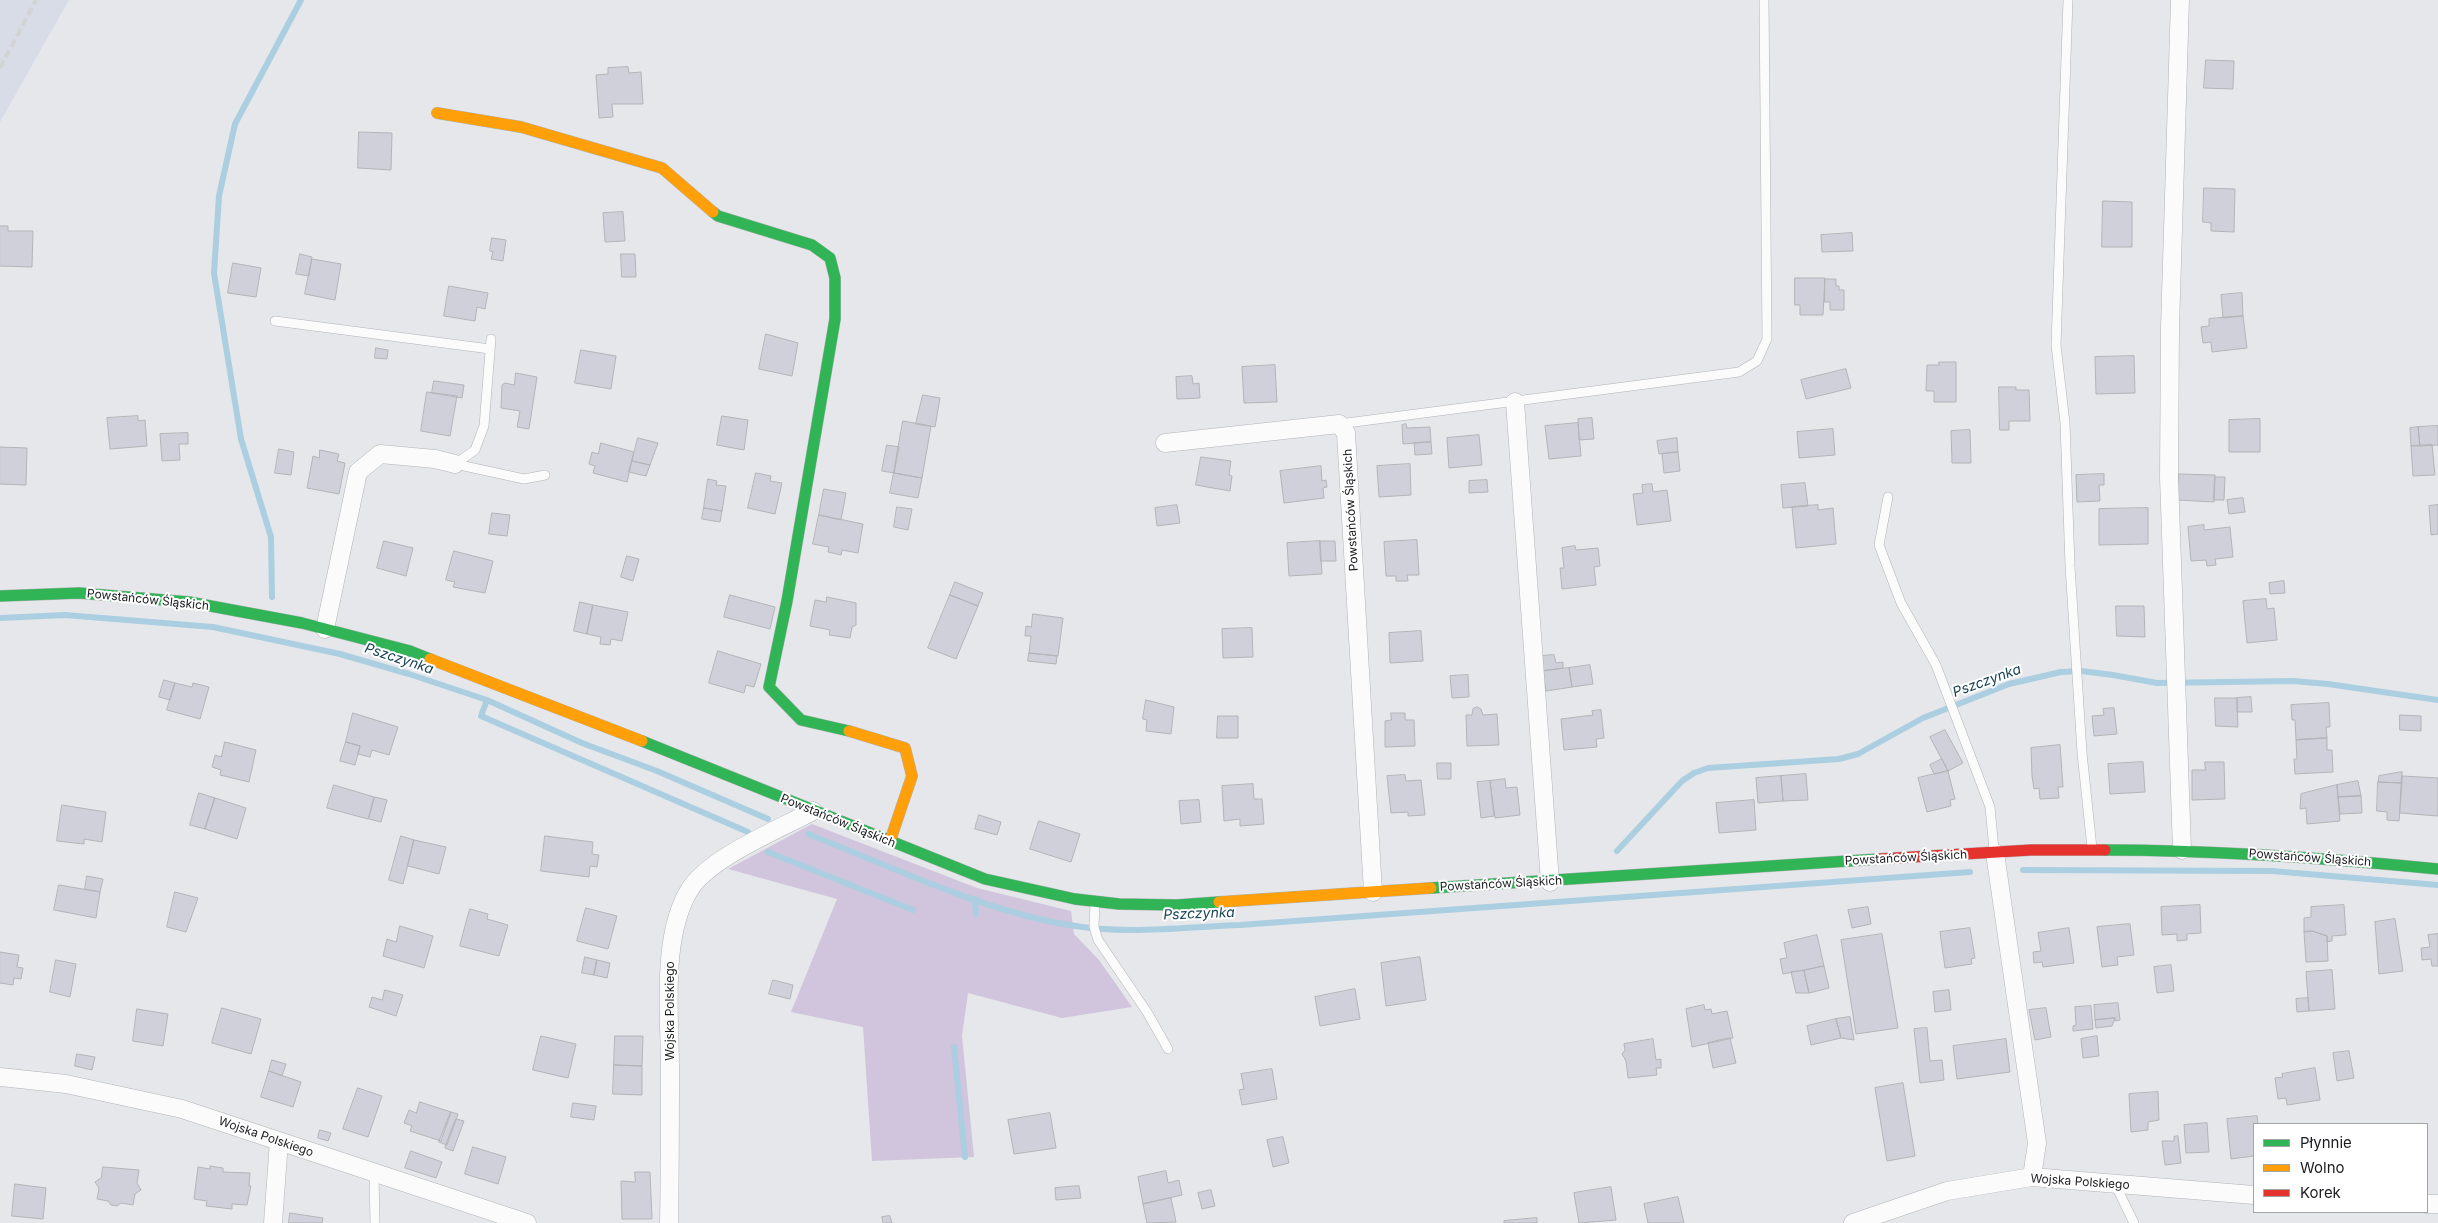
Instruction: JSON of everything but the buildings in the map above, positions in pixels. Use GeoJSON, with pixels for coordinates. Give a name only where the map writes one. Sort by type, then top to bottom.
{"type":"FeatureCollection","features":[{"type":"Feature","properties":{"kind":"street"},"geometry":{"type":"LineString","coordinates":[[2180,0],[2170,328],[2169,478],[2174,671],[2182,850]]}},
{"type":"Feature","properties":{"kind":"street"},"geometry":{"type":"LineString","coordinates":[[437,113],[521,127],[662,168],[718,216],[812,245],[830,258],[835,278],[835,319],[787,601],[769,687],[801,720],[862,734],[905,748],[912,776],[890,841]]}},
{"type":"Feature","properties":{"kind":"street"},"geometry":{"type":"LineString","coordinates":[[1515,402],[1550,882]]}},
{"type":"Feature","properties":{"kind":"street"},"geometry":{"type":"LineString","coordinates":[[1165,443],[1339,424]]}},
{"type":"Feature","properties":{"kind":"street","name":"Powstańców Śląskich"},"geometry":{"type":"LineString","coordinates":[[1339,424],[1346,433],[1373,892]]}},
{"type":"Feature","properties":{"kind":"street"},"geometry":{"type":"LineString","coordinates":[[325,629],[358,472],[380,454],[434,459],[455,464]]}},
{"type":"Feature","properties":{"kind":"street","name":"Powstańców Śląskich"},"geometry":{"type":"LineString","coordinates":[[0,596],[80,593],[189,602],[325,629],[410,651],[563,709],[985,879],[1030,890],[1119,904],[1177,905],[1550,882],[1687,870],[2092,849],[2182,850],[2329,858],[2438,869]]}},
{"type":"Feature","properties":{"kind":"street","name":"Wojska Polskiego"},"geometry":{"type":"LineString","coordinates":[[670,1223],[670,957],[682,904],[692,886],[721,859],[813,811]]}},
{"type":"Feature","properties":{"kind":"street"},"geometry":{"type":"LineString","coordinates":[[1995,853],[2037,1143],[2032,1177]]}},
{"type":"Feature","properties":{"kind":"street","name":"Wojska Polskiego"},"geometry":{"type":"LineString","coordinates":[[0,1076],[66,1084],[182,1109],[527,1223]]}},
{"type":"Feature","properties":{"kind":"street"},"geometry":{"type":"LineString","coordinates":[[273,1223],[279,1141]]}},
{"type":"Feature","properties":{"kind":"street","name":"Wojska Polskiego"},"geometry":{"type":"LineString","coordinates":[[1853,1223],[1947,1191],[2032,1177],[2253,1195]]}},
{"type":"Feature","properties":{"kind":"lane"},"geometry":{"type":"LineString","coordinates":[[1339,424],[1739,372],[1757,362],[1766,339],[1764,0]]}},
{"type":"Feature","properties":{"kind":"lane"},"geometry":{"type":"LineString","coordinates":[[2068,0],[2056,345],[2065,423],[2077,682],[2092,849]]}},
{"type":"Feature","properties":{"kind":"lane"},"geometry":{"type":"LineString","coordinates":[[275,321],[490,349]]}},
{"type":"Feature","properties":{"kind":"lane"},"geometry":{"type":"LineString","coordinates":[[455,464],[475,450],[484,426],[491,339]]}},
{"type":"Feature","properties":{"kind":"lane"},"geometry":{"type":"LineString","coordinates":[[455,464],[524,479],[545,474]]}},
{"type":"Feature","properties":{"kind":"lane"},"geometry":{"type":"LineString","coordinates":[[1888,497],[1879,545],[1900,603],[1936,664],[1990,806],[1995,853]]}},
{"type":"Feature","properties":{"kind":"lane"},"geometry":{"type":"LineString","coordinates":[[1095,901],[1094,927],[1098,940],[1147,1012],[1168,1049]]}},
{"type":"Feature","properties":{"kind":"lane"},"geometry":{"type":"LineString","coordinates":[[374,1174],[375,1223]]}},
{"type":"Feature","properties":{"kind":"lane"},"geometry":{"type":"LineString","coordinates":[[2115,1184],[2134,1223]]}},
{"type":"Feature","properties":{"kind":"shaded area"},"geometry":{"type":"Polygon","coordinates":[[[0,0],[69,0],[0,122],[0,0]]]}},
{"type":"Feature","properties":{"kind":"shaded area"},"geometry":{"type":"Polygon","coordinates":[[[812,824],[977,888],[1071,911],[1074,934],[1099,960],[1132,1007],[1062,1018],[968,993],[962,1036],[974,1157],[872,1161],[863,1027],[791,1012],[837,899],[728,869],[812,824]]]}},
{"type":"Feature","properties":{"kind":"waterway"},"geometry":{"type":"LineString","coordinates":[[272,597],[271,537],[241,439],[214,273],[219,196],[235,124],[301,0]]}},
{"type":"Feature","properties":{"kind":"waterway","name":"Pszczynka"},"geometry":{"type":"LineString","coordinates":[[0,618],[65,615],[213,627],[340,654],[409,674],[487,700],[582,743],[657,771],[768,819]]}},
{"type":"Feature","properties":{"kind":"waterway","name":"Pszczynka"},"geometry":{"type":"LineString","coordinates":[[1617,851],[1682,781],[1694,773],[1708,768],[1839,759],[1858,754],[1923,718],[2009,684],[2061,672],[2081,671],[2157,683],[2293,681],[2328,684],[2438,700]]}},
{"type":"Feature","properties":{"kind":"waterway"},"geometry":{"type":"LineString","coordinates":[[487,700],[481,716],[748,832]]}},
{"type":"Feature","properties":{"kind":"waterway","name":"Pszczynka"},"geometry":{"type":"LineString","coordinates":[[808,834],[937,886],[1003,909],[1069,925],[1111,930],[1154,930],[1240,925],[1970,872]]}},
{"type":"Feature","properties":{"kind":"waterway"},"geometry":{"type":"LineString","coordinates":[[768,852],[913,910]]}},
{"type":"Feature","properties":{"kind":"waterway"},"geometry":{"type":"LineString","coordinates":[[2023,870],[2272,871],[2438,885]]}},
{"type":"Feature","properties":{"kind":"waterway"},"geometry":{"type":"LineString","coordinates":[[975,899],[976,914]]}},
{"type":"Feature","properties":{"kind":"waterway"},"geometry":{"type":"LineString","coordinates":[[954,1047],[965,1157]]}},
{"type":"Feature","properties":{"kind":"railway"},"geometry":{"type":"LineString","coordinates":[[0,68],[36,0]]}},
{"type":"Feature","properties":{"kind":"traffic: fast"},"geometry":{"type":"LineString","coordinates":[[713,212],[718,216],[812,245],[830,258],[835,278],[835,319],[787,601],[769,687],[801,720],[849,731]]}},
{"type":"Feature","properties":{"kind":"traffic: fast"},"geometry":{"type":"LineString","coordinates":[[0,596],[79,593],[189,602],[302,623],[410,651],[430,659]]}},
{"type":"Feature","properties":{"kind":"traffic: fast"},"geometry":{"type":"LineString","coordinates":[[642,741],[985,879],[1075,899],[1119,904],[1177,905],[1219,902]]}},
{"type":"Feature","properties":{"kind":"traffic: fast"},"geometry":{"type":"LineString","coordinates":[[2105,850],[2189,851],[2272,855],[2438,869]]}},
{"type":"Feature","properties":{"kind":"traffic: fast"},"geometry":{"type":"LineString","coordinates":[[1431,888],[1879,859]]}},
{"type":"Feature","properties":{"kind":"traffic: slow"},"geometry":{"type":"LineString","coordinates":[[437,113],[521,127],[662,168],[713,212]]}},
{"type":"Feature","properties":{"kind":"traffic: slow"},"geometry":{"type":"LineString","coordinates":[[430,659],[642,741]]}},
{"type":"Feature","properties":{"kind":"traffic: slow"},"geometry":{"type":"LineString","coordinates":[[849,731],[905,748],[912,776],[890,841]]}},
{"type":"Feature","properties":{"kind":"traffic: slow"},"geometry":{"type":"LineString","coordinates":[[1219,902],[1431,888]]}},
{"type":"Feature","properties":{"kind":"traffic: jam"},"geometry":{"type":"LineString","coordinates":[[1879,859],[2031,850],[2105,850]]}}]}
